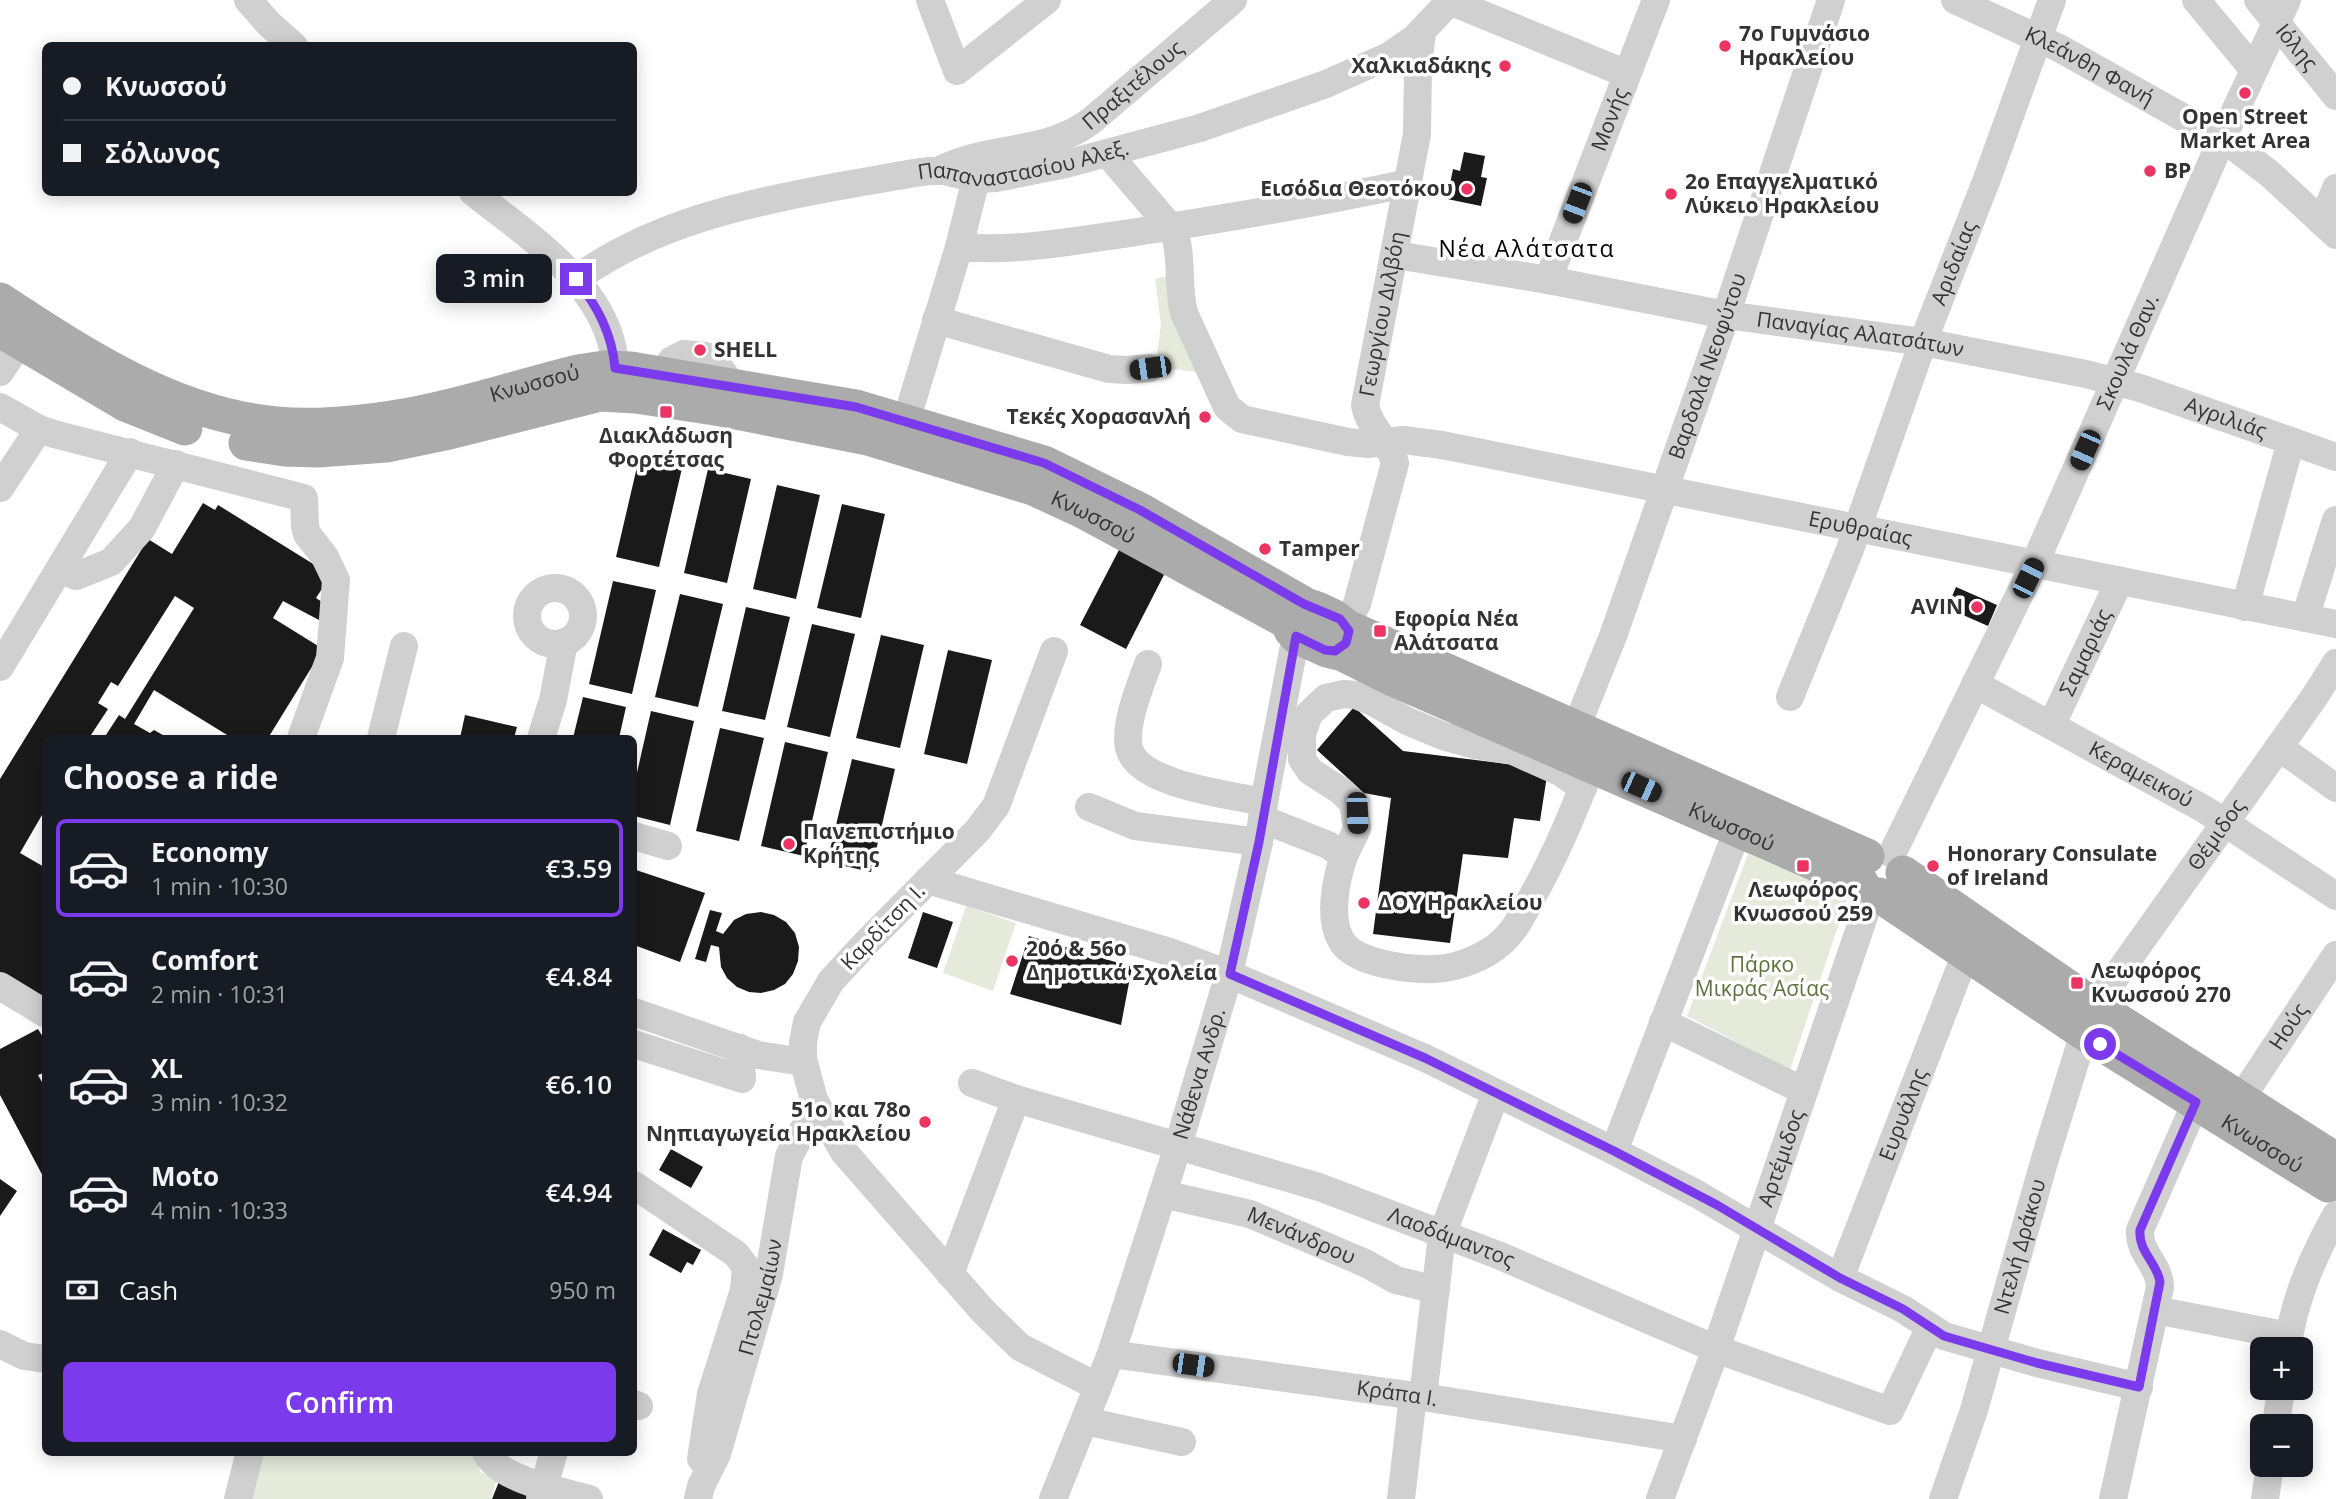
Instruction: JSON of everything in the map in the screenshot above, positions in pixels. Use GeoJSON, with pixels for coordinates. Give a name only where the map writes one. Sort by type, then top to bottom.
{"type":"FeatureCollection","features":[{"type":"Feature","properties":{"kind":"main road","name":"Κνωσσού"},"geometry":{"type":"LineString","coordinates":[[0,300],[58,337],[155,409]]}},
{"type":"Feature","properties":{"kind":"main road","name":"Κνωσσού"},"geometry":{"type":"LineString","coordinates":[[10,336],[95,388],[155,409],[208,410],[284,425],[342,424],[404,416],[578,372],[709,407],[828,429],[1012,481],[1075,507],[1296,621]]}},
{"type":"Feature","properties":{"kind":"main road","name":"Κνωσσού"},"geometry":{"type":"LineString","coordinates":[[615,381],[662,374],[856,407],[1059,469],[1140,510],[1296,621]]}},
{"type":"Feature","properties":{"kind":"main road"},"geometry":{"type":"LineString","coordinates":[[1296,621],[1325,650],[1341,633]]}},
{"type":"Feature","properties":{"kind":"main road","name":"Κνωσσού"},"geometry":{"type":"LineString","coordinates":[[1341,633],[1576,728],[1879,876],[2090,1020],[2196,1102],[2335,1184]]}},
{"type":"Feature","properties":{"kind":"main road","name":"Κνωσσού"},"geometry":{"type":"LineString","coordinates":[[1341,633],[1394,679],[1588,777],[1879,876],[1966,953],[2241,1100],[2335,1184]]}},
{"type":"Feature","properties":{"kind":"street"},"geometry":{"type":"LineString","coordinates":[[248,0],[289,42]]}},
{"type":"Feature","properties":{"kind":"street"},"geometry":{"type":"LineString","coordinates":[[930,0],[957,71],[1047,0]]}},
{"type":"Feature","properties":{"kind":"street","name":"Πραξιτέλους"},"geometry":{"type":"LineString","coordinates":[[940,170],[966,160],[1041,145],[1072,134],[1091,121],[1233,0]]}},
{"type":"Feature","properties":{"kind":"street"},"geometry":{"type":"LineString","coordinates":[[1449,0],[1627,74]]}},
{"type":"Feature","properties":{"kind":"street","name":"Παπαναστασίου Αλεξ."},"geometry":{"type":"LineString","coordinates":[[576,279],[626,247],[655,234],[707,216],[785,196],[940,170],[976,179],[996,178],[1037,171],[1200,128],[1326,84],[1389,56],[1422,32],[1449,0]]}},
{"type":"Feature","properties":{"kind":"street","name":"Μονής"},"geometry":{"type":"LineString","coordinates":[[1548,280],[1656,0]]}},
{"type":"Feature","properties":{"kind":"street","name":"Βαρδαλά Νεοφύτου"},"geometry":{"type":"LineString","coordinates":[[1576,728],[1613,636],[1726,315],[1831,0]]}},
{"type":"Feature","properties":{"kind":"street","name":"Κλεάνθη Φανή"},"geometry":{"type":"LineString","coordinates":[[1955,0],[2103,71],[2222,139]]}},
{"type":"Feature","properties":{"kind":"street","name":"Αριδαίας"},"geometry":{"type":"LineString","coordinates":[[1790,697],[1857,529],[1923,342],[1987,179],[2052,0]]}},
{"type":"Feature","properties":{"kind":"street"},"geometry":{"type":"LineString","coordinates":[[2196,0],[2254,70]]}},
{"type":"Feature","properties":{"kind":"street","name":"Ιόλης"},"geometry":{"type":"LineString","coordinates":[[2258,0],[2281,11],[2336,96]]}},
{"type":"Feature","properties":{"kind":"street","name":"Σκουλά Θαν."},"geometry":{"type":"LineString","coordinates":[[1879,876],[2034,565],[2281,11]]}},
{"type":"Feature","properties":{"kind":"street","name":"Γεωργίου Διλβόη"},"geometry":{"type":"LineString","coordinates":[[1341,633],[1357,604],[1394,469],[1393,456],[1371,425],[1365,405],[1418,134],[1418,65],[1422,32]]}},
{"type":"Feature","properties":{"kind":"street"},"geometry":{"type":"LineString","coordinates":[[2222,139],[2270,174],[2329,228]]}},
{"type":"Feature","properties":{"kind":"street"},"geometry":{"type":"LineString","coordinates":[[1107,153],[1170,227]]}},
{"type":"Feature","properties":{"kind":"street"},"geometry":{"type":"LineString","coordinates":[[906,421],[959,247],[976,179]]}},
{"type":"Feature","properties":{"kind":"street"},"geometry":{"type":"LineString","coordinates":[[959,247],[1003,248],[1170,227],[1323,201],[1409,183]]}},
{"type":"Feature","properties":{"kind":"street"},"geometry":{"type":"LineString","coordinates":[[2329,228],[2336,188]]}},
{"type":"Feature","properties":{"kind":"street"},"geometry":{"type":"LineString","coordinates":[[478,196],[576,279],[598,311],[607,330],[615,381]]}},
{"type":"Feature","properties":{"kind":"street","name":"Ερυθραίας"},"geometry":{"type":"LineString","coordinates":[[1170,227],[1177,243],[1179,288],[1184,313],[1232,412],[1242,419],[1336,440],[1368,444],[1403,440],[1431,443],[2336,624]]}},
{"type":"Feature","properties":{"kind":"street","name":"Παναγίας Αλατσάτων"},"geometry":{"type":"LineString","coordinates":[[1396,254],[1726,315],[1923,342],[2116,381]]}},
{"type":"Feature","properties":{"kind":"street"},"geometry":{"type":"LineString","coordinates":[[936,320],[1109,369],[1150,368]]}},
{"type":"Feature","properties":{"kind":"street"},"geometry":{"type":"LineString","coordinates":[[0,372],[10,336]]}},
{"type":"Feature","properties":{"kind":"street","name":"Αγριλιάς"},"geometry":{"type":"LineString","coordinates":[[2116,381],[2336,457]]}},
{"type":"Feature","properties":{"kind":"street"},"geometry":{"type":"LineString","coordinates":[[0,407],[39,429],[304,498],[304,526],[307,534],[325,557],[335,580],[330,658],[302,735]]}},
{"type":"Feature","properties":{"kind":"street"},"geometry":{"type":"LineString","coordinates":[[0,667],[60,569],[137,454],[155,409]]}},
{"type":"Feature","properties":{"kind":"street"},"geometry":{"type":"LineString","coordinates":[[0,488],[39,429]]}},
{"type":"Feature","properties":{"kind":"street"},"geometry":{"type":"LineString","coordinates":[[2245,607],[2291,441]]}},
{"type":"Feature","properties":{"kind":"street"},"geometry":{"type":"LineString","coordinates":[[60,569],[76,576],[111,562],[142,528],[176,464]]}},
{"type":"Feature","properties":{"kind":"street"},"geometry":{"type":"LineString","coordinates":[[2305,618],[2336,520]]}},
{"type":"Feature","properties":{"kind":"street","name":"Σαμαριάς"},"geometry":{"type":"LineString","coordinates":[[2052,724],[2119,582]]}},
{"type":"Feature","properties":{"kind":"street"},"geometry":{"type":"LineString","coordinates":[[542,735],[553,700],[564,642],[575,635],[583,618],[582,608],[571,593],[553,587],[531,602],[527,619],[529,628],[542,641],[564,642]]}},
{"type":"Feature","properties":{"kind":"street","name":"Νάθενα Ανδρ."},"geometry":{"type":"LineString","coordinates":[[1053,1499],[1111,1354],[1230,974],[1262,821],[1296,621]]}},
{"type":"Feature","properties":{"kind":"street"},"geometry":{"type":"LineString","coordinates":[[382,735],[404,646]]}},
{"type":"Feature","properties":{"kind":"street","name":"Καρδίτση Ι."},"geometry":{"type":"LineString","coordinates":[[1054,651],[996,806],[977,831],[867,942],[824,992],[812,1011],[804,1033],[803,1062],[811,1093],[822,1118],[844,1152],[983,1311],[1020,1347],[1098,1387]]}},
{"type":"Feature","properties":{"kind":"street"},"geometry":{"type":"LineString","coordinates":[[1148,663],[1132,708],[1129,746],[1136,764],[1165,780],[1262,821],[1328,845],[1344,856]]}},
{"type":"Feature","properties":{"kind":"street","name":"Θέμιδος"},"geometry":{"type":"LineString","coordinates":[[2090,1020],[2336,663]]}},
{"type":"Feature","properties":{"kind":"street","name":"Κεραμεικού"},"geometry":{"type":"LineString","coordinates":[[1975,684],[2226,822],[2336,896]]}},
{"type":"Feature","properties":{"kind":"street"},"geometry":{"type":"LineString","coordinates":[[1344,694],[1356,695],[1443,736],[1513,751],[1560,772],[1588,777],[1551,863],[1518,923],[1503,941],[1488,953],[1462,964],[1436,969],[1410,968],[1373,962],[1354,953],[1341,940],[1334,904],[1336,881],[1344,856],[1357,830],[1353,803],[1341,791],[1310,771],[1302,759],[1302,734],[1309,714],[1326,698],[1344,694]]}},
{"type":"Feature","properties":{"kind":"street"},"geometry":{"type":"LineString","coordinates":[[2279,747],[2336,788]]}},
{"type":"Feature","properties":{"kind":"street"},"geometry":{"type":"LineString","coordinates":[[1088,807],[1135,826],[1262,821]]}},
{"type":"Feature","properties":{"kind":"street"},"geometry":{"type":"LineString","coordinates":[[1614,1151],[1738,829]]}},
{"type":"Feature","properties":{"kind":"street"},"geometry":{"type":"LineString","coordinates":[[637,837],[668,846]]}},
{"type":"Feature","properties":{"kind":"street","name":"Αρτέμιδος"},"geometry":{"type":"LineString","coordinates":[[1660,1499],[1716,1349],[1879,876]]}},
{"type":"Feature","properties":{"kind":"street"},"geometry":{"type":"LineString","coordinates":[[928,880],[1173,953],[1230,974],[1425,1058],[1614,1151],[1757,1228],[1840,1278],[1903,1309],[1944,1336],[1992,1351],[2139,1387]]}},
{"type":"Feature","properties":{"kind":"street","name":"Ευρυάλης"},"geometry":{"type":"LineString","coordinates":[[1840,1278],[1966,953]]}},
{"type":"Feature","properties":{"kind":"street","name":"Ηούς"},"geometry":{"type":"LineString","coordinates":[[2241,1100],[2336,955]]}},
{"type":"Feature","properties":{"kind":"street"},"geometry":{"type":"LineString","coordinates":[[0,986],[42,1012]]}},
{"type":"Feature","properties":{"kind":"street"},"geometry":{"type":"LineString","coordinates":[[637,1013],[758,1055],[803,1062]]}},
{"type":"Feature","properties":{"kind":"street","name":"Ντελή Δράκου"},"geometry":{"type":"LineString","coordinates":[[1943,1499],[1992,1351],[2037,1185],[2090,1020]]}},
{"type":"Feature","properties":{"kind":"street"},"geometry":{"type":"LineString","coordinates":[[1664,1022],[1804,1091]]}},
{"type":"Feature","properties":{"kind":"street"},"geometry":{"type":"LineString","coordinates":[[637,1045],[742,1079],[740,1048]]}},
{"type":"Feature","properties":{"kind":"street","name":"Λαοδάμαντος"},"geometry":{"type":"LineString","coordinates":[[972,1083],[1016,1099],[1319,1187],[1498,1255],[1716,1349]]}},
{"type":"Feature","properties":{"kind":"street"},"geometry":{"type":"LineString","coordinates":[[1401,1499],[1436,1290],[1442,1235],[1496,1093]]}},
{"type":"Feature","properties":{"kind":"street"},"geometry":{"type":"LineString","coordinates":[[950,1274],[1016,1099]]}},
{"type":"Feature","properties":{"kind":"street"},"geometry":{"type":"LineString","coordinates":[[2113,1499],[2160,1287],[2159,1275],[2142,1248],[2140,1230],[2196,1102]]}},
{"type":"Feature","properties":{"kind":"street","name":"Πτολεμαίων"},"geometry":{"type":"LineString","coordinates":[[700,1492],[701,1449],[711,1394],[738,1313],[758,1273],[789,1156],[803,1130],[822,1118]]}},
{"type":"Feature","properties":{"kind":"street"},"geometry":{"type":"LineString","coordinates":[[2290,1337],[2305,1277],[2335,1184]]}},
{"type":"Feature","properties":{"kind":"street","name":"Πτολεμαίων"},"geometry":{"type":"LineString","coordinates":[[637,1194],[736,1254],[758,1273]]}},
{"type":"Feature","properties":{"kind":"street","name":"Μενάνδρου"},"geometry":{"type":"LineString","coordinates":[[1163,1194],[1250,1214],[1365,1263],[1396,1280],[1436,1290]]}},
{"type":"Feature","properties":{"kind":"street"},"geometry":{"type":"LineString","coordinates":[[2155,1310],[2264,1337]]}},
{"type":"Feature","properties":{"kind":"street"},"geometry":{"type":"LineString","coordinates":[[1716,1349],[1890,1411],[1930,1327]]}},
{"type":"Feature","properties":{"kind":"street"},"geometry":{"type":"LineString","coordinates":[[0,1344],[24,1356],[42,1358]]}},
{"type":"Feature","properties":{"kind":"street","name":"Κράπα Ι."},"geometry":{"type":"LineString","coordinates":[[1111,1354],[1418,1396],[1683,1439]]}},
{"type":"Feature","properties":{"kind":"street"},"geometry":{"type":"LineString","coordinates":[[1085,1421],[1182,1442]]}},
{"type":"Feature","properties":{"kind":"street"},"geometry":{"type":"LineString","coordinates":[[238,1499],[249,1456]]}},
{"type":"Feature","properties":{"kind":"street"},"geometry":{"type":"LineString","coordinates":[[488,1456],[492,1463],[502,1470],[542,1493],[589,1499]]}},
{"type":"Feature","properties":{"kind":"street"},"geometry":{"type":"LineString","coordinates":[[542,1493],[553,1456]]}},
{"type":"Feature","properties":{"kind":"street"},"geometry":{"type":"LineString","coordinates":[[2265,1499],[2268,1477]]}},
{"type":"Feature","properties":{"kind":"green space"},"geometry":{"type":"Polygon","coordinates":[[[1174,274],[1197,372],[1155,367],[1161,325],[1155,279],[1174,274]]]}},
{"type":"Feature","properties":{"kind":"green space","name":"Πάρκο Μικράς Ασίας"},"geometry":{"type":"Polygon","coordinates":[[[1748,854],[1848,896],[1790,1070],[1687,1016],[1748,854]]]}},
{"type":"Feature","properties":{"kind":"green space"},"geometry":{"type":"Polygon","coordinates":[[[966,906],[1016,923],[993,991],[943,973],[966,906]]]}},
{"type":"Feature","properties":{"kind":"green space"},"geometry":{"type":"Polygon","coordinates":[[[259,1456],[477,1456],[480,1472],[497,1479],[491,1499],[248,1499],[259,1456]]]}},
{"type":"Feature","properties":{"kind":"building","name":"Εισόδια Θεοτόκου"},"geometry":{"type":"Polygon","coordinates":[[[1464,152],[1485,156],[1481,177],[1487,178],[1481,206],[1447,199],[1453,169],[1460,171],[1464,152]]]}},
{"type":"Feature","properties":{"kind":"building"},"geometry":{"type":"Polygon","coordinates":[[[640,454],[683,464],[659,567],[616,557],[640,454]]]}},
{"type":"Feature","properties":{"kind":"building"},"geometry":{"type":"Polygon","coordinates":[[[708,469],[751,479],[727,583],[684,573],[708,469]]]}},
{"type":"Feature","properties":{"kind":"building"},"geometry":{"type":"Polygon","coordinates":[[[777,485],[820,495],[796,599],[753,589],[777,485]]]}},
{"type":"Feature","properties":{"kind":"building"},"geometry":{"type":"Polygon","coordinates":[[[203,503],[215,510],[218,505],[331,575],[316,598],[328,606],[319,620],[283,601],[273,618],[323,649],[270,735],[227,735],[154,690],[134,724],[150,733],[154,730],[163,735],[106,735],[119,715],[125,719],[194,608],[175,596],[118,686],[111,682],[98,703],[108,709],[91,735],[42,735],[42,815],[20,853],[42,866],[42,1005],[0,978],[0,779],[148,539],[172,554],[203,503]]]}},
{"type":"Feature","properties":{"kind":"building"},"geometry":{"type":"Polygon","coordinates":[[[842,504],[885,514],[861,618],[817,608],[842,504]]]}},
{"type":"Feature","properties":{"kind":"building"},"geometry":{"type":"Polygon","coordinates":[[[1121,546],[1166,571],[1126,649],[1080,625],[1121,546]]]}},
{"type":"Feature","properties":{"kind":"building"},"geometry":{"type":"Polygon","coordinates":[[[613,581],[656,590],[632,694],[589,684],[613,581]]]}},
{"type":"Feature","properties":{"kind":"building"},"geometry":{"type":"Polygon","coordinates":[[[1956,587],[1997,605],[1988,626],[1947,608],[1956,587]]]}},
{"type":"Feature","properties":{"kind":"building"},"geometry":{"type":"Polygon","coordinates":[[[680,594],[723,604],[698,707],[655,697],[680,594]]]}},
{"type":"Feature","properties":{"kind":"building"},"geometry":{"type":"Polygon","coordinates":[[[746,607],[790,617],[765,720],[722,711],[746,607]]]}},
{"type":"Feature","properties":{"kind":"building"},"geometry":{"type":"Polygon","coordinates":[[[812,624],[855,634],[830,737],[787,727],[812,624]]]}},
{"type":"Feature","properties":{"kind":"building"},"geometry":{"type":"Polygon","coordinates":[[[881,635],[924,645],[900,748],[856,738],[881,635]]]}},
{"type":"Feature","properties":{"kind":"building"},"geometry":{"type":"Polygon","coordinates":[[[948,650],[992,660],[967,764],[924,754],[948,650]]]}},
{"type":"Feature","properties":{"kind":"building"},"geometry":{"type":"Polygon","coordinates":[[[583,697],[626,707],[620,735],[574,735],[583,697]]]}},
{"type":"Feature","properties":{"kind":"building"},"geometry":{"type":"Polygon","coordinates":[[[1354,707],[1403,751],[1548,769],[1540,821],[1514,818],[1508,858],[1463,854],[1450,943],[1373,934],[1391,798],[1364,793],[1317,750],[1354,707]]]}},
{"type":"Feature","properties":{"kind":"building"},"geometry":{"type":"Polygon","coordinates":[[[651,711],[694,721],[670,825],[637,817],[637,773],[651,711]]]}},
{"type":"Feature","properties":{"kind":"building"},"geometry":{"type":"Polygon","coordinates":[[[465,715],[517,727],[515,735],[461,735],[465,715]]]}},
{"type":"Feature","properties":{"kind":"building"},"geometry":{"type":"Polygon","coordinates":[[[720,728],[764,738],[739,841],[696,831],[720,728]]]}},
{"type":"Feature","properties":{"kind":"building"},"geometry":{"type":"Polygon","coordinates":[[[785,742],[828,752],[804,856],[761,846],[785,742]]]}},
{"type":"Feature","properties":{"kind":"building"},"geometry":{"type":"Polygon","coordinates":[[[852,759],[895,769],[871,872],[827,862],[852,759]]]}},
{"type":"Feature","properties":{"kind":"building"},"geometry":{"type":"Polygon","coordinates":[[[637,870],[705,893],[680,962],[637,946],[637,870]]]}},
{"type":"Feature","properties":{"kind":"building"},"geometry":{"type":"Polygon","coordinates":[[[710,910],[722,913],[716,931],[723,934],[734,920],[746,914],[761,912],[786,922],[795,933],[799,947],[798,961],[785,984],[761,993],[737,987],[727,978],[721,967],[719,947],[711,945],[706,962],[695,959],[710,910]]]}},
{"type":"Feature","properties":{"kind":"building"},"geometry":{"type":"Polygon","coordinates":[[[923,912],[953,922],[937,968],[908,958],[923,912]]]}},
{"type":"Feature","properties":{"kind":"building"},"geometry":{"type":"Polygon","coordinates":[[[1029,936],[1132,967],[1121,1025],[1010,994],[1029,936]]]}},
{"type":"Feature","properties":{"kind":"building"},"geometry":{"type":"Polygon","coordinates":[[[38,1029],[42,1036],[42,1074],[38,1075],[42,1082],[42,1174],[0,1095],[0,1049],[38,1029]]]}},
{"type":"Feature","properties":{"kind":"building"},"geometry":{"type":"Polygon","coordinates":[[[671,1149],[703,1167],[691,1188],[659,1170],[671,1149]]]}},
{"type":"Feature","properties":{"kind":"building"},"geometry":{"type":"Polygon","coordinates":[[[0,1179],[17,1191],[0,1216],[0,1179]]]}},
{"type":"Feature","properties":{"kind":"building"},"geometry":{"type":"Polygon","coordinates":[[[663,1229],[701,1250],[693,1265],[687,1262],[681,1273],[649,1255],[663,1229]]]}},
{"type":"Feature","properties":{"kind":"building"},"geometry":{"type":"Polygon","coordinates":[[[500,1479],[536,1499],[492,1499],[500,1479]]]}},
{"type":"Feature","properties":{"kind":"place","name":"7o Γυμνάσιο Ηρακλείου"},"geometry":{"type":"Point","coordinates":[1725,46]}},
{"type":"Feature","properties":{"kind":"place","name":"Χαλκιαδάκης"},"geometry":{"type":"Point","coordinates":[1505,66]}},
{"type":"Feature","properties":{"kind":"place","name":"Open Street Market Area"},"geometry":{"type":"Point","coordinates":[2245,93]}},
{"type":"Feature","properties":{"kind":"place","name":"BP"},"geometry":{"type":"Point","coordinates":[2150,171]}},
{"type":"Feature","properties":{"kind":"place","name":"Εισόδια Θεοτόκου"},"geometry":{"type":"Point","coordinates":[1467,189]}},
{"type":"Feature","properties":{"kind":"place","name":"2ο Επαγγελματικό Λύκειο Ηρακλείου"},"geometry":{"type":"Point","coordinates":[1671,194]}},
{"type":"Feature","properties":{"kind":"place","name":"SHELL"},"geometry":{"type":"Point","coordinates":[700,350]}},
{"type":"Feature","properties":{"kind":"place","name":"Διακλάδωση Φορτέτσας"},"geometry":{"type":"Point","coordinates":[666,412]}},
{"type":"Feature","properties":{"kind":"place","name":"Τεκές Χορασανλή"},"geometry":{"type":"Point","coordinates":[1205,417]}},
{"type":"Feature","properties":{"kind":"place","name":"Tamper"},"geometry":{"type":"Point","coordinates":[1265,549]}},
{"type":"Feature","properties":{"kind":"place","name":"AVIN"},"geometry":{"type":"Point","coordinates":[1977,607]}},
{"type":"Feature","properties":{"kind":"place","name":"Εφορία Νέα Αλάτσατα"},"geometry":{"type":"Point","coordinates":[1380,631]}},
{"type":"Feature","properties":{"kind":"place","name":"Πανεπιστήμιο Κρήτης"},"geometry":{"type":"Point","coordinates":[789,844]}},
{"type":"Feature","properties":{"kind":"place","name":"Λεωφόρος Κνωσσού 259"},"geometry":{"type":"Point","coordinates":[1803,866]}},
{"type":"Feature","properties":{"kind":"place","name":"Honorary Consulate of Ireland"},"geometry":{"type":"Point","coordinates":[1933,866]}},
{"type":"Feature","properties":{"kind":"place","name":"ΔΟΥ Ηρακλείου"},"geometry":{"type":"Point","coordinates":[1364,903]}},
{"type":"Feature","properties":{"kind":"place","name":"20ό & 56ο Δημοτικά Σχολεία"},"geometry":{"type":"Point","coordinates":[1012,961]}},
{"type":"Feature","properties":{"kind":"place","name":"Λεωφόρος Κνωσσού 270"},"geometry":{"type":"Point","coordinates":[2077,983]}},
{"type":"Feature","properties":{"kind":"place","name":"51ο και 78ο Νηπιαγωγεία Ηρακλείου"},"geometry":{"type":"Point","coordinates":[925,1122]}},
{"type":"Feature","properties":{"kind":"district","name":"Νέα Αλάτσατα"},"geometry":{"type":"Point","coordinates":[1527,249]}},
{"type":"Feature","properties":{"kind":"route"},"geometry":{"type":"LineString","coordinates":[[576,279],[598,311],[607,330],[615,368],[856,407],[1044,463],[1113,495],[1304,604],[1344,622],[1349,631],[1348,639],[1335,651],[1325,650],[1296,636],[1264,802],[1259,842],[1230,974],[1425,1058],[1614,1151],[1717,1205],[1840,1278],[1903,1309],[1944,1336],[2037,1363],[2139,1387],[2160,1287],[2159,1275],[2142,1248],[2140,1230],[2196,1102],[2100,1044]]}}]}
